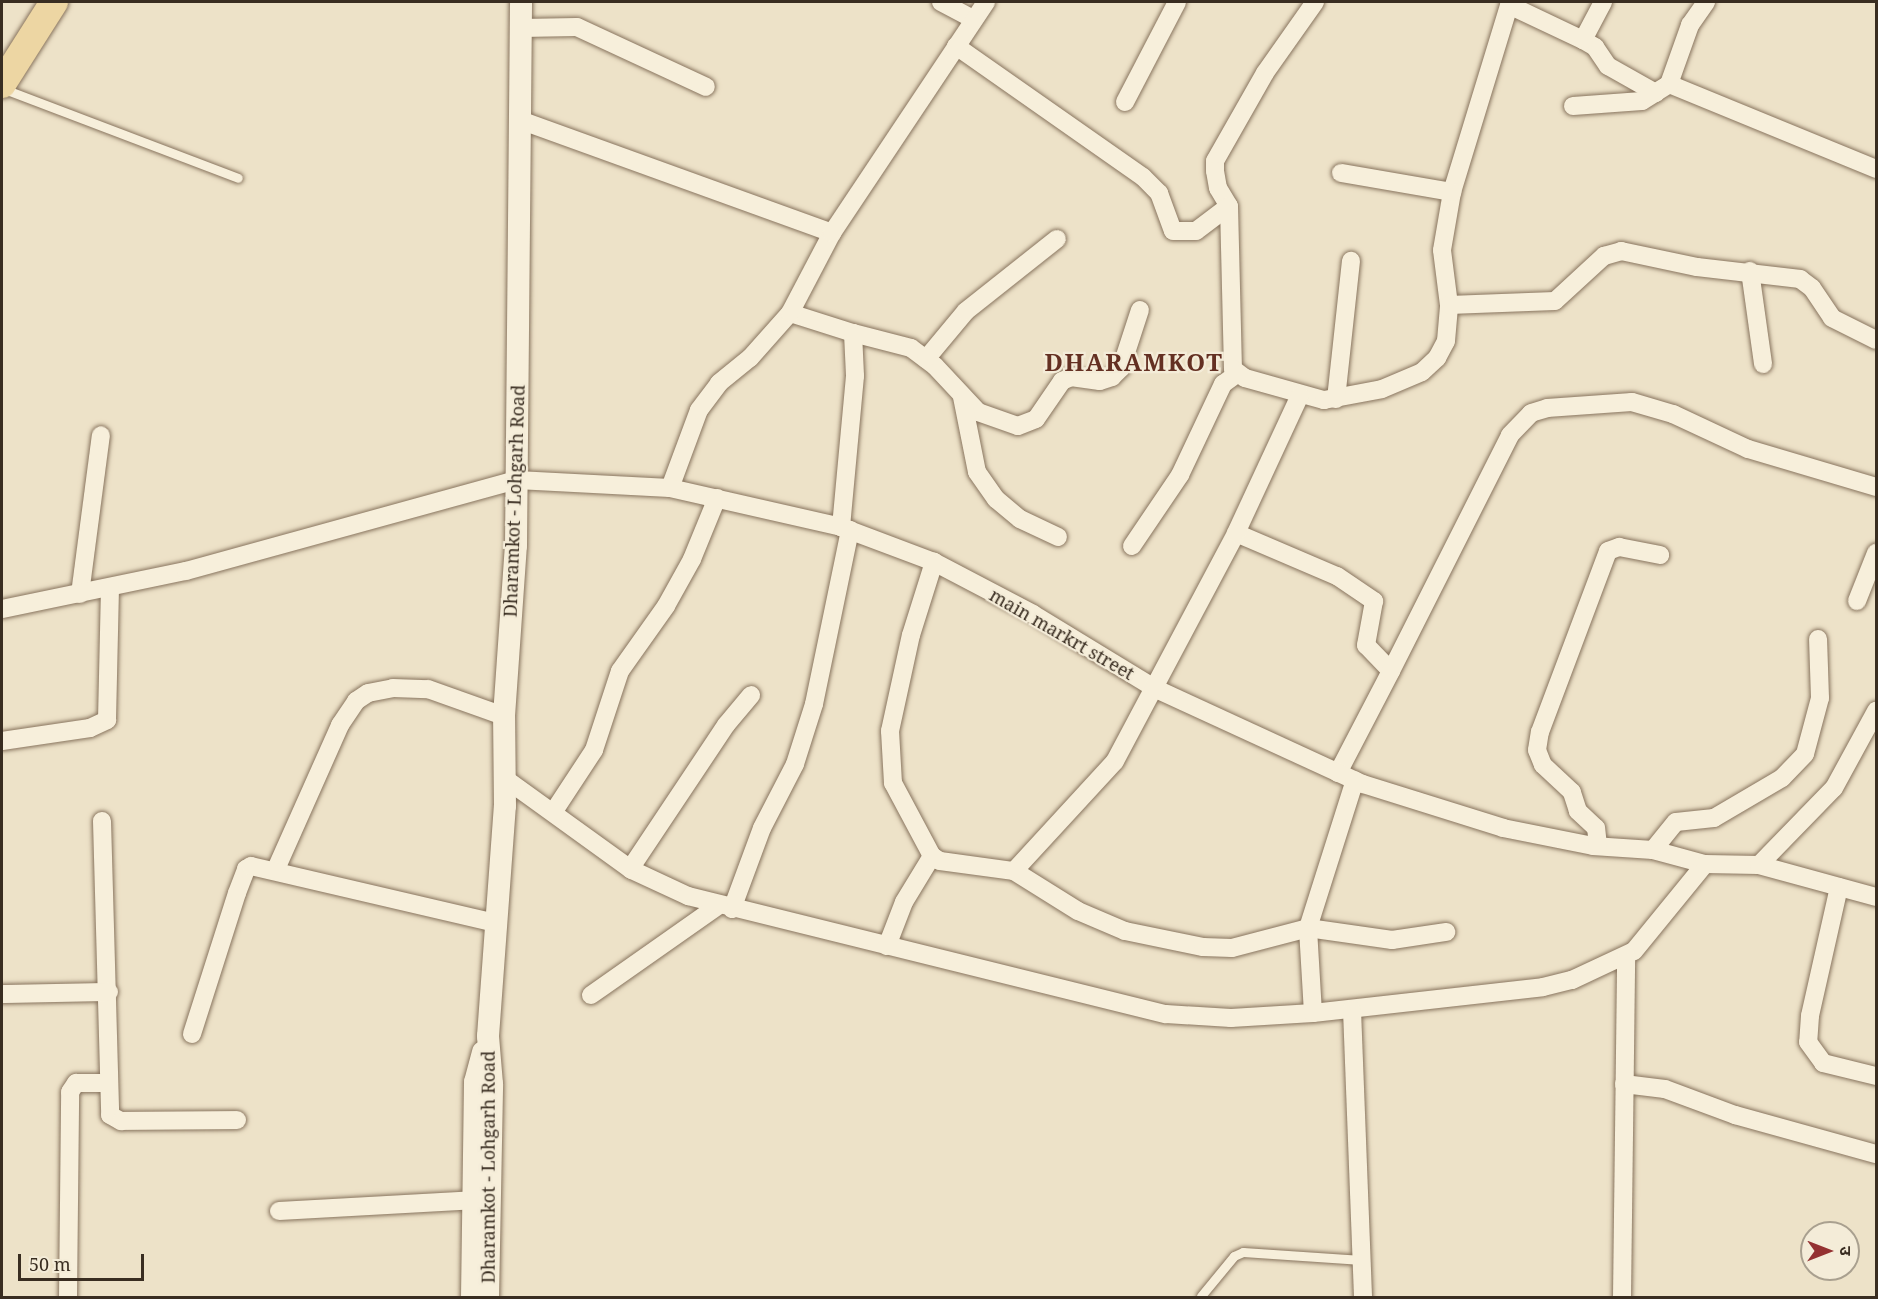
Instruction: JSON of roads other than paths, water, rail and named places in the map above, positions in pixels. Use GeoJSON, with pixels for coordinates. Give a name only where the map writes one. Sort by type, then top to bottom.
{"type":"FeatureCollection","features":[{"type":"Feature","properties":{"kind":"main road"},"geometry":{"type":"LineString","coordinates":[[2,84],[54,2]]}},
{"type":"Feature","properties":{"kind":"street","name":"Dharamkot - Lohgarh Road"},"geometry":{"type":"LineString","coordinates":[[488,1298],[492,1084],[488,1036],[507,780],[504,716],[517,480],[522,2]]}},
{"type":"Feature","properties":{"kind":"street"},"geometry":{"type":"LineString","coordinates":[[941,2],[973,19]]}},
{"type":"Feature","properties":{"kind":"street"},"geometry":{"type":"LineString","coordinates":[[670,488],[699,410],[719,383],[750,358],[790,313],[832,233],[986,2]]}},
{"type":"Feature","properties":{"kind":"street"},"geometry":{"type":"LineString","coordinates":[[1125,102],[1177,2]]}},
{"type":"Feature","properties":{"kind":"street"},"geometry":{"type":"LineString","coordinates":[[1315,2],[1265,73],[1215,161],[1215,180],[1229,206],[1231,362],[1237,374],[1300,394],[1336,399],[1382,389],[1422,372],[1437,358],[1446,341],[1449,305],[1442,250],[1452,192],[1509,3],[1595,47],[1608,66],[1876,169]]}},
{"type":"Feature","properties":{"kind":"street"},"geometry":{"type":"LineString","coordinates":[[1583,40],[1603,2]]}},
{"type":"Feature","properties":{"kind":"street"},"geometry":{"type":"LineString","coordinates":[[1573,106],[1630,104],[1663,88],[1690,25],[1706,2]]}},
{"type":"Feature","properties":{"kind":"street"},"geometry":{"type":"LineString","coordinates":[[521,28],[578,27],[706,87]]}},
{"type":"Feature","properties":{"kind":"street"},"geometry":{"type":"LineString","coordinates":[[956,46],[1143,177],[1159,193],[1173,231],[1196,231],[1229,206]]}},
{"type":"Feature","properties":{"kind":"street"},"geometry":{"type":"LineString","coordinates":[[520,120],[832,233]]}},
{"type":"Feature","properties":{"kind":"street"},"geometry":{"type":"LineString","coordinates":[[1341,173],[1452,192]]}},
{"type":"Feature","properties":{"kind":"street"},"geometry":{"type":"LineString","coordinates":[[926,359],[966,311],[1057,239]]}},
{"type":"Feature","properties":{"kind":"street"},"geometry":{"type":"LineString","coordinates":[[1449,305],[1555,301],[1611,251],[1697,267],[1750,271],[1800,279],[1812,288],[1832,318],[1876,340]]}},
{"type":"Feature","properties":{"kind":"street"},"geometry":{"type":"LineString","coordinates":[[1336,399],[1351,261]]}},
{"type":"Feature","properties":{"kind":"street"},"geometry":{"type":"LineString","coordinates":[[1750,271],[1763,364]]}},
{"type":"Feature","properties":{"kind":"street"},"geometry":{"type":"LineString","coordinates":[[790,313],[911,348],[926,359],[978,412],[1006,423],[1030,424],[1062,381],[1071,377],[1100,381],[1112,377],[1121,368],[1140,310]]}},
{"type":"Feature","properties":{"kind":"street"},"geometry":{"type":"LineString","coordinates":[[591,995],[725,907],[798,754],[814,704],[846,528],[855,376],[853,333]]}},
{"type":"Feature","properties":{"kind":"street"},"geometry":{"type":"LineString","coordinates":[[1132,546],[1180,476],[1223,384],[1237,374]]}},
{"type":"Feature","properties":{"kind":"street"},"geometry":{"type":"LineString","coordinates":[[1014,871],[1115,761],[1236,533],[1300,394]]}},
{"type":"Feature","properties":{"kind":"street"},"geometry":{"type":"LineString","coordinates":[[962,397],[977,472],[996,499],[1020,519],[1058,537]]}},
{"type":"Feature","properties":{"kind":"street"},"geometry":{"type":"LineString","coordinates":[[1338,773],[1510,435],[1531,413],[1547,408],[1632,402],[1673,414],[1748,449],[1876,486]]}},
{"type":"Feature","properties":{"kind":"street"},"geometry":{"type":"LineString","coordinates":[[80,594],[101,435]]}},
{"type":"Feature","properties":{"kind":"street","name":"main markrt street"},"geometry":{"type":"LineString","coordinates":[[2,609],[186,571],[517,480],[670,488],[846,528],[934,562],[1033,614],[1154,688],[1355,780],[1503,828],[1596,846],[1653,850],[1705,864],[1759,865],[1876,897]]}},
{"type":"Feature","properties":{"kind":"street"},"geometry":{"type":"LineString","coordinates":[[554,811],[594,750],[620,671],[666,606],[692,559],[717,498]]}},
{"type":"Feature","properties":{"kind":"street"},"geometry":{"type":"LineString","coordinates":[[1236,533],[1337,576],[1374,601],[1366,645],[1391,670]]}},
{"type":"Feature","properties":{"kind":"street"},"geometry":{"type":"LineString","coordinates":[[1596,846],[1596,828],[1578,811],[1572,792],[1543,765],[1537,750],[1540,732],[1608,551],[1618,547],[1660,555]]}},
{"type":"Feature","properties":{"kind":"street"},"geometry":{"type":"LineString","coordinates":[[1857,600],[1876,553]]}},
{"type":"Feature","properties":{"kind":"street"},"geometry":{"type":"LineString","coordinates":[[934,562],[911,635],[890,731],[893,783],[932,856],[940,861],[1014,871],[1078,911],[1125,931],[1173,942],[1232,948],[1308,928],[1392,940],[1446,932]]}},
{"type":"Feature","properties":{"kind":"street"},"geometry":{"type":"LineString","coordinates":[[2,741],[90,728],[107,720],[110,588]]}},
{"type":"Feature","properties":{"kind":"street"},"geometry":{"type":"LineString","coordinates":[[1653,850],[1676,822],[1714,818],[1782,778],[1805,754],[1820,698],[1818,639]]}},
{"type":"Feature","properties":{"kind":"street"},"geometry":{"type":"LineString","coordinates":[[276,869],[340,725],[356,701],[368,693],[421,688],[504,716]]}},
{"type":"Feature","properties":{"kind":"street"},"geometry":{"type":"LineString","coordinates":[[630,869],[726,725],[751,695]]}},
{"type":"Feature","properties":{"kind":"street"},"geometry":{"type":"LineString","coordinates":[[1759,865],[1834,788],[1876,711]]}},
{"type":"Feature","properties":{"kind":"street"},"geometry":{"type":"LineString","coordinates":[[507,780],[554,811],[630,869],[656,885],[725,907],[1166,1014],[1231,1018],[1352,1010],[1543,987],[1572,980],[1626,956],[1659,924],[1705,864]]}},
{"type":"Feature","properties":{"kind":"street"},"geometry":{"type":"LineString","coordinates":[[1313,1013],[1308,928],[1355,780]]}},
{"type":"Feature","properties":{"kind":"street"},"geometry":{"type":"LineString","coordinates":[[102,821],[109,992],[109,1110],[113,1119],[237,1120]]}},
{"type":"Feature","properties":{"kind":"street"},"geometry":{"type":"LineString","coordinates":[[887,946],[904,902],[932,856]]}},
{"type":"Feature","properties":{"kind":"street"},"geometry":{"type":"LineString","coordinates":[[192,1034],[246,869],[258,865],[496,923]]}},
{"type":"Feature","properties":{"kind":"street"},"geometry":{"type":"LineString","coordinates":[[1839,887],[1810,1016],[1809,1042],[1823,1063],[1876,1077]]}},
{"type":"Feature","properties":{"kind":"street"},"geometry":{"type":"LineString","coordinates":[[1622,1298],[1626,956]]}},
{"type":"Feature","properties":{"kind":"street"},"geometry":{"type":"LineString","coordinates":[[2,994],[109,992]]}},
{"type":"Feature","properties":{"kind":"street"},"geometry":{"type":"LineString","coordinates":[[1352,1010],[1363,1298]]}},
{"type":"Feature","properties":{"kind":"street","name":"Dharamkot - Lohgarh Road"},"geometry":{"type":"LineString","coordinates":[[472,1298],[475,1082],[488,1036]]}},
{"type":"Feature","properties":{"kind":"street"},"geometry":{"type":"LineString","coordinates":[[68,1298],[70,1092],[76,1083],[109,1083]]}},
{"type":"Feature","properties":{"kind":"street"},"geometry":{"type":"LineString","coordinates":[[1624,1084],[1665,1089],[1735,1115],[1876,1154]]}},
{"type":"Feature","properties":{"kind":"street"},"geometry":{"type":"LineString","coordinates":[[279,1211],[473,1200]]}},
{"type":"Feature","properties":{"kind":"lane"},"geometry":{"type":"LineString","coordinates":[[2,89],[238,178]]}},
{"type":"Feature","properties":{"kind":"lane"},"geometry":{"type":"LineString","coordinates":[[1201,1296],[1234,1256],[1243,1252],[1362,1260]]}},
{"type":"Feature","properties":{"kind":"district","name":"DHARAMKOT"},"geometry":{"type":"Point","coordinates":[1134,362]}}]}
